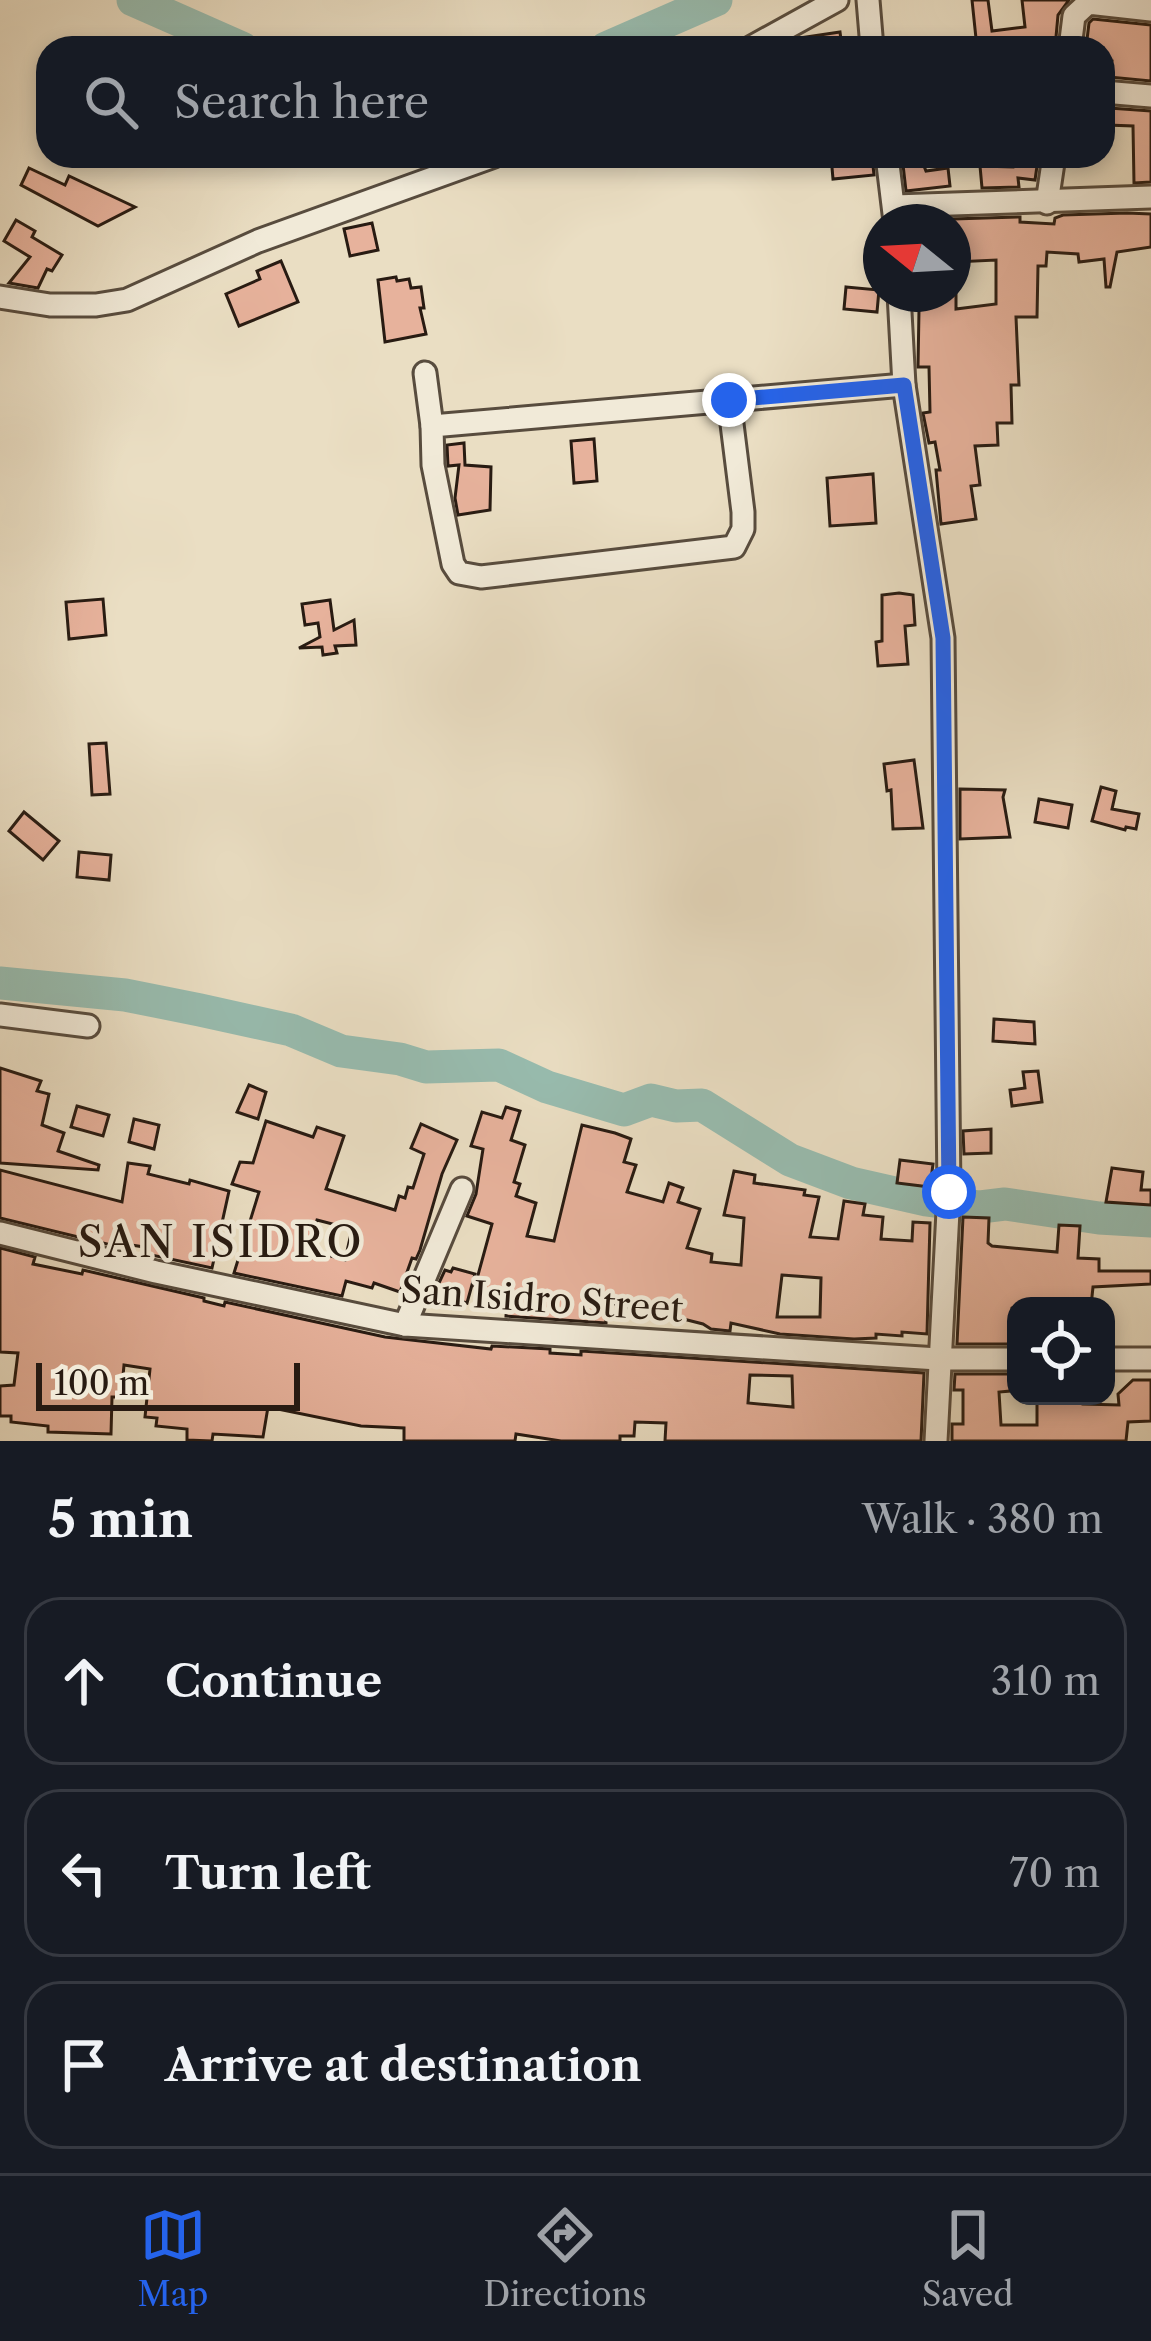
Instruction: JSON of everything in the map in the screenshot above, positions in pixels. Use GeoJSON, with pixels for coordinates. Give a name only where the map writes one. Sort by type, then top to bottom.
{"type":"FeatureCollection","features":[{"type":"Feature","properties":{"kind":"street"},"geometry":{"type":"LineString","coordinates":[[772,36],[837,0]]}},
{"type":"Feature","properties":{"kind":"street"},"geometry":{"type":"LineString","coordinates":[[868,0],[871,36]]}},
{"type":"Feature","properties":{"kind":"street"},"geometry":{"type":"LineString","coordinates":[[1072,36],[1074,16],[1088,3],[1151,10]]}},
{"type":"Feature","properties":{"kind":"street"},"geometry":{"type":"LineString","coordinates":[[1115,93],[1151,96]]}},
{"type":"Feature","properties":{"kind":"street"},"geometry":{"type":"LineString","coordinates":[[0,297],[50,305],[128,300],[258,241],[461,168]]}},
{"type":"Feature","properties":{"kind":"street"},"geometry":{"type":"LineString","coordinates":[[889,168],[894,204]]}},
{"type":"Feature","properties":{"kind":"street"},"geometry":{"type":"LineString","coordinates":[[1047,203],[1052,168]]}},
{"type":"Feature","properties":{"kind":"street"},"geometry":{"type":"LineString","coordinates":[[971,208],[1151,197]]}},
{"type":"Feature","properties":{"kind":"street"},"geometry":{"type":"LineString","coordinates":[[900,312],[904,385],[943,638],[949,1202],[936,1441]]}},
{"type":"Feature","properties":{"kind":"street"},"geometry":{"type":"LineString","coordinates":[[425,373],[433,465],[448,551],[459,573],[481,577],[734,547],[740,540],[743,512],[729,400]]}},
{"type":"Feature","properties":{"kind":"street"},"geometry":{"type":"LineString","coordinates":[[432,426],[904,385]]}},
{"type":"Feature","properties":{"kind":"street"},"geometry":{"type":"LineString","coordinates":[[0,1015],[88,1026]]}},
{"type":"Feature","properties":{"kind":"street"},"geometry":{"type":"LineString","coordinates":[[405,1325],[462,1189]]}},
{"type":"Feature","properties":{"kind":"street","name":"San Isidro Street"},"geometry":{"type":"LineString","coordinates":[[0,1233],[405,1325],[938,1359],[1007,1359]]}},
{"type":"Feature","properties":{"kind":"street"},"geometry":{"type":"LineString","coordinates":[[1115,1359],[1151,1359]]}},
{"type":"Feature","properties":{"kind":"building"},"geometry":{"type":"Polygon","coordinates":[[[972,0],[988,0],[992,31],[1025,27],[1022,0],[1069,0],[1058,15],[1056,36],[976,36],[972,0]]]}},
{"type":"Feature","properties":{"kind":"building"},"geometry":{"type":"Polygon","coordinates":[[[1093,19],[1151,25],[1151,81],[1115,78],[1115,36],[1087,36],[1093,19]]]}},
{"type":"Feature","properties":{"kind":"building"},"geometry":{"type":"Polygon","coordinates":[[[1115,108],[1151,111],[1151,182],[1134,183],[1133,126],[1115,125],[1115,108]]]}},
{"type":"Feature","properties":{"kind":"building"},"geometry":{"type":"Polygon","coordinates":[[[29,168],[65,185],[69,176],[135,207],[98,226],[21,185],[29,168]]]}},
{"type":"Feature","properties":{"kind":"building"},"geometry":{"type":"Polygon","coordinates":[[[832,168],[873,168],[874,175],[833,179],[832,168]]]}},
{"type":"Feature","properties":{"kind":"building"},"geometry":{"type":"Polygon","coordinates":[[[903,168],[948,168],[950,186],[906,191],[903,168]]]}},
{"type":"Feature","properties":{"kind":"building"},"geometry":{"type":"Polygon","coordinates":[[[980,168],[1037,168],[1035,180],[1018,178],[1019,187],[982,188],[980,168]]]}},
{"type":"Feature","properties":{"kind":"building"},"geometry":{"type":"Polygon","coordinates":[[[1151,214],[1151,247],[1117,252],[1110,287],[1106,287],[1104,259],[1079,262],[1078,254],[1047,252],[1046,266],[1038,266],[1037,317],[1016,317],[1019,385],[1011,385],[1012,423],[997,423],[998,445],[975,446],[980,485],[971,486],[976,519],[941,524],[936,470],[940,470],[923,413],[930,412],[929,367],[918,367],[919,312],[971,312],[971,307],[996,304],[996,260],[971,261],[971,218],[1020,217],[1020,222],[1054,224],[1063,215],[1151,214]]]}},
{"type":"Feature","properties":{"kind":"building"},"geometry":{"type":"Polygon","coordinates":[[[16,220],[35,231],[32,237],[62,255],[52,271],[47,269],[38,288],[9,283],[30,257],[4,241],[16,220]]]}},
{"type":"Feature","properties":{"kind":"building"},"geometry":{"type":"Polygon","coordinates":[[[372,223],[378,250],[350,256],[344,229],[372,223]]]}},
{"type":"Feature","properties":{"kind":"building"},"geometry":{"type":"Polygon","coordinates":[[[281,261],[298,302],[239,326],[226,294],[260,279],[257,271],[281,261]]]}},
{"type":"Feature","properties":{"kind":"building"},"geometry":{"type":"Polygon","coordinates":[[[396,277],[397,281],[409,279],[411,288],[421,287],[426,334],[385,342],[378,280],[396,277]]]}},
{"type":"Feature","properties":{"kind":"building"},"geometry":{"type":"Polygon","coordinates":[[[846,287],[863,289],[863,311],[844,309],[846,287]]]}},
{"type":"Feature","properties":{"kind":"building"},"geometry":{"type":"Polygon","coordinates":[[[594,439],[597,481],[574,483],[571,441],[594,439]]]}},
{"type":"Feature","properties":{"kind":"building"},"geometry":{"type":"Polygon","coordinates":[[[464,443],[465,465],[491,467],[490,510],[458,515],[459,465],[448,466],[447,445],[464,443]]]}},
{"type":"Feature","properties":{"kind":"building"},"geometry":{"type":"Polygon","coordinates":[[[873,474],[876,523],[830,526],[827,478],[873,474]]]}},
{"type":"Feature","properties":{"kind":"building"},"geometry":{"type":"Polygon","coordinates":[[[882,595],[913,595],[915,625],[905,626],[908,664],[878,666],[882,595]]]}},
{"type":"Feature","properties":{"kind":"building"},"geometry":{"type":"Polygon","coordinates":[[[103,599],[106,635],[69,639],[66,602],[103,599]]]}},
{"type":"Feature","properties":{"kind":"building"},"geometry":{"type":"Polygon","coordinates":[[[330,600],[334,630],[354,620],[356,645],[335,646],[337,653],[323,655],[322,647],[299,648],[320,637],[318,623],[305,625],[302,604],[330,600]]]}},
{"type":"Feature","properties":{"kind":"building"},"geometry":{"type":"Polygon","coordinates":[[[106,743],[110,794],[92,795],[89,744],[106,743]]]}},
{"type":"Feature","properties":{"kind":"building"},"geometry":{"type":"Polygon","coordinates":[[[914,760],[923,828],[893,829],[884,764],[914,760]]]}},
{"type":"Feature","properties":{"kind":"building"},"geometry":{"type":"Polygon","coordinates":[[[1101,787],[1116,791],[1112,809],[1139,814],[1136,829],[1092,821],[1101,787]]]}},
{"type":"Feature","properties":{"kind":"building"},"geometry":{"type":"Polygon","coordinates":[[[960,789],[1005,790],[1010,837],[960,839],[960,789]]]}},
{"type":"Feature","properties":{"kind":"building"},"geometry":{"type":"Polygon","coordinates":[[[1039,799],[1072,805],[1068,828],[1035,822],[1039,799]]]}},
{"type":"Feature","properties":{"kind":"building"},"geometry":{"type":"Polygon","coordinates":[[[24,812],[59,841],[43,860],[9,831],[24,812]]]}},
{"type":"Feature","properties":{"kind":"building"},"geometry":{"type":"Polygon","coordinates":[[[79,852],[111,855],[109,880],[77,877],[79,852]]]}},
{"type":"Feature","properties":{"kind":"building"},"geometry":{"type":"Polygon","coordinates":[[[994,1019],[1034,1022],[1035,1044],[993,1041],[994,1019]]]}},
{"type":"Feature","properties":{"kind":"building"},"geometry":{"type":"Polygon","coordinates":[[[0,1068],[41,1081],[37,1091],[49,1094],[42,1125],[64,1133],[58,1151],[99,1165],[98,1170],[0,1163],[0,1068]]]}},
{"type":"Feature","properties":{"kind":"building"},"geometry":{"type":"Polygon","coordinates":[[[1038,1071],[1042,1102],[1012,1106],[1010,1090],[1025,1088],[1023,1072],[1038,1071]]]}},
{"type":"Feature","properties":{"kind":"building"},"geometry":{"type":"Polygon","coordinates":[[[249,1085],[266,1092],[258,1119],[237,1112],[249,1085]]]}},
{"type":"Feature","properties":{"kind":"building"},"geometry":{"type":"Polygon","coordinates":[[[77,1106],[109,1115],[103,1136],[71,1127],[77,1106]]]}},
{"type":"Feature","properties":{"kind":"building"},"geometry":{"type":"Polygon","coordinates":[[[506,1107],[520,1111],[511,1140],[525,1145],[514,1182],[520,1184],[516,1196],[536,1203],[527,1236],[554,1241],[582,1125],[631,1139],[624,1162],[636,1165],[627,1192],[663,1202],[669,1183],[683,1188],[678,1202],[700,1209],[687,1248],[712,1254],[711,1262],[741,1265],[744,1218],[724,1215],[734,1171],[755,1175],[754,1183],[805,1190],[804,1195],[819,1197],[810,1237],[838,1239],[844,1201],[865,1204],[863,1215],[883,1217],[881,1239],[912,1241],[913,1222],[930,1223],[927,1334],[902,1332],[902,1336],[876,1334],[876,1338],[854,1339],[780,1334],[731,1323],[730,1331],[648,1310],[647,1315],[606,1301],[606,1323],[506,1316],[507,1299],[475,1286],[492,1224],[467,1216],[476,1194],[483,1149],[471,1146],[482,1112],[502,1118],[506,1107]],[[782,1275],[777,1317],[820,1317],[821,1278],[782,1275]]]}},
{"type":"Feature","properties":{"kind":"building"},"geometry":{"type":"Polygon","coordinates":[[[134,1119],[159,1125],[154,1149],[129,1142],[134,1119]]]}},
{"type":"Feature","properties":{"kind":"building"},"geometry":{"type":"Polygon","coordinates":[[[266,1121],[313,1137],[317,1127],[344,1136],[326,1189],[395,1210],[399,1196],[405,1198],[408,1187],[413,1188],[424,1154],[411,1148],[421,1124],[457,1140],[420,1250],[412,1258],[400,1292],[374,1283],[372,1288],[346,1281],[342,1296],[234,1273],[259,1192],[232,1184],[240,1162],[253,1163],[266,1121]],[[317,1220],[308,1250],[345,1260],[352,1229],[317,1220]]]}},
{"type":"Feature","properties":{"kind":"building"},"geometry":{"type":"Polygon","coordinates":[[[991,1129],[991,1153],[964,1154],[963,1131],[991,1129]]]}},
{"type":"Feature","properties":{"kind":"building"},"geometry":{"type":"Polygon","coordinates":[[[900,1160],[933,1164],[930,1187],[897,1183],[900,1160]]]}},
{"type":"Feature","properties":{"kind":"building"},"geometry":{"type":"Polygon","coordinates":[[[128,1163],[150,1166],[148,1174],[229,1191],[212,1268],[142,1253],[144,1247],[111,1245],[0,1218],[0,1170],[122,1202],[128,1163]]]}},
{"type":"Feature","properties":{"kind":"building"},"geometry":{"type":"Polygon","coordinates":[[[1112,1168],[1143,1172],[1141,1190],[1151,1190],[1151,1205],[1106,1202],[1112,1168]]]}},
{"type":"Feature","properties":{"kind":"building"},"geometry":{"type":"Polygon","coordinates":[[[963,1217],[989,1218],[988,1243],[992,1246],[1057,1252],[1059,1225],[1080,1226],[1078,1258],[1099,1259],[1099,1271],[1151,1271],[1151,1284],[1093,1287],[1092,1297],[1007,1297],[1007,1344],[957,1344],[963,1217]]]}},
{"type":"Feature","properties":{"kind":"building"},"geometry":{"type":"Polygon","coordinates":[[[0,1248],[35,1257],[33,1264],[82,1274],[83,1270],[224,1306],[225,1302],[385,1337],[491,1349],[550,1349],[550,1353],[581,1355],[581,1351],[924,1373],[921,1441],[665,1441],[666,1423],[635,1422],[634,1436],[620,1436],[620,1441],[561,1441],[516,1434],[515,1441],[404,1441],[404,1428],[361,1426],[268,1407],[263,1437],[213,1434],[212,1441],[187,1440],[187,1429],[156,1426],[157,1418],[145,1417],[150,1369],[124,1365],[121,1397],[112,1397],[111,1434],[48,1432],[48,1426],[11,1422],[11,1416],[0,1416],[0,1386],[14,1385],[18,1353],[0,1352],[0,1248]],[[750,1375],[748,1403],[793,1407],[792,1376],[750,1375]]]}},
{"type":"Feature","properties":{"kind":"building"},"geometry":{"type":"Polygon","coordinates":[[[445,1270],[475,1274],[467,1303],[444,1296],[447,1287],[438,1285],[445,1270]]]}},
{"type":"Feature","properties":{"kind":"building"},"geometry":{"type":"Polygon","coordinates":[[[955,1374],[1007,1374],[1007,1391],[999,1392],[1001,1425],[1037,1425],[1037,1405],[1119,1405],[1118,1394],[1133,1380],[1151,1380],[1151,1421],[1128,1422],[1126,1441],[952,1441],[952,1424],[963,1424],[963,1390],[954,1390],[955,1374]]]}},
{"type":"Feature","properties":{"kind":"waterway"},"geometry":{"type":"LineString","coordinates":[[133,0],[215,36]]}},
{"type":"Feature","properties":{"kind":"waterway"},"geometry":{"type":"LineString","coordinates":[[634,36],[716,0]]}},
{"type":"Feature","properties":{"kind":"waterway"},"geometry":{"type":"LineString","coordinates":[[0,983],[125,995],[291,1030],[341,1051],[426,1067],[499,1065],[547,1087],[624,1110],[651,1100],[702,1105],[790,1160],[851,1183],[926,1200],[1151,1221]]}},
{"type":"Feature","properties":{"kind":"district","name":"SAN ISIDRO"},"geometry":{"type":"Point","coordinates":[221,1242]}},
{"type":"Feature","properties":{"kind":"route"},"geometry":{"type":"LineString","coordinates":[[729,400],[904,385],[943,638],[949,1192]]}}]}
